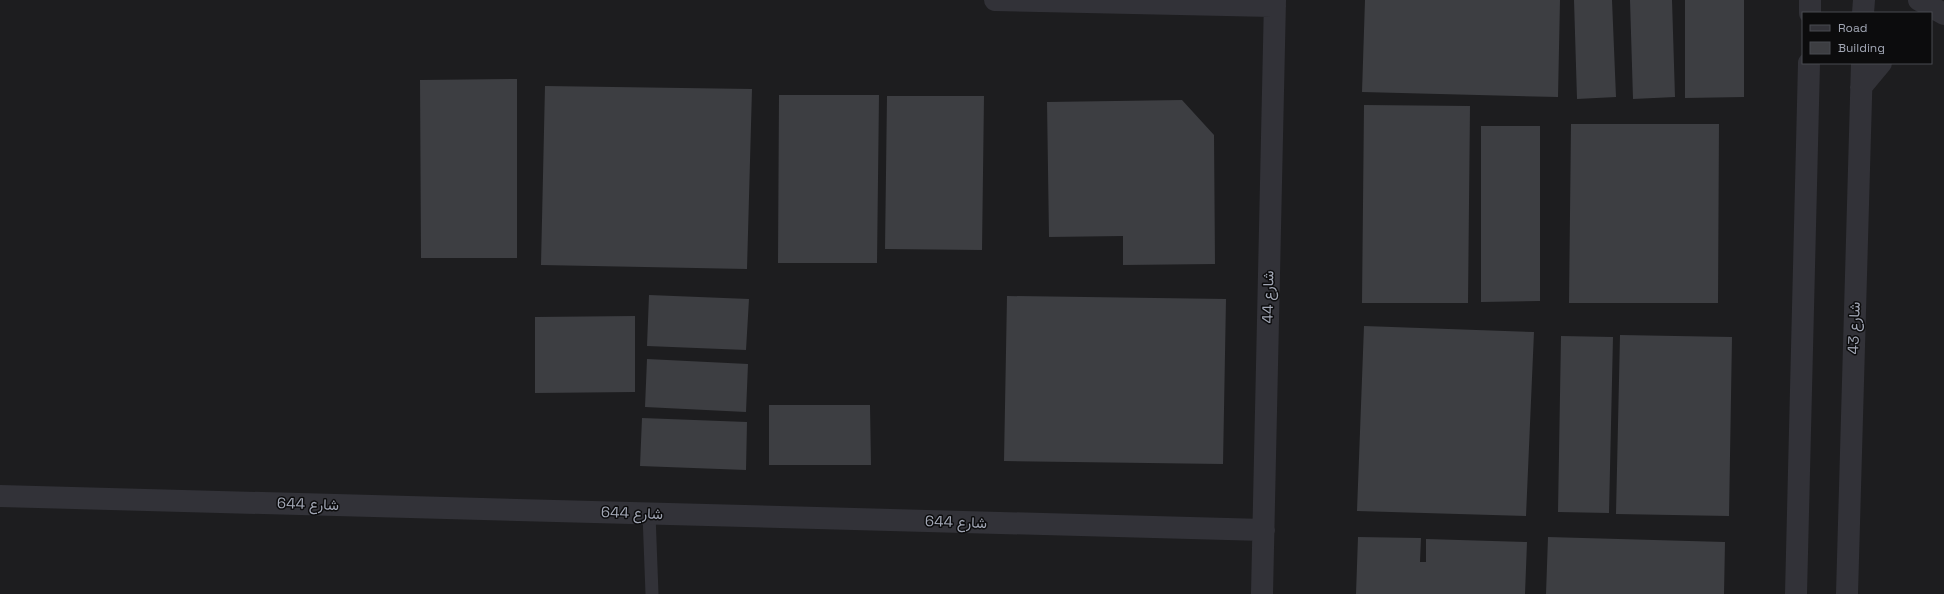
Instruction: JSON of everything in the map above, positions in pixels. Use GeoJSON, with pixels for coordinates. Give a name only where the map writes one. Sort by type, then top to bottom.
{"type":"FeatureCollection","features":[{"type":"Feature","properties":{"kind":"street"},"geometry":{"type":"LineString","coordinates":[[995,0],[1275,3]]}},
{"type":"Feature","properties":{"kind":"street"},"geometry":{"type":"LineString","coordinates":[[1810,0],[1810,12]]}},
{"type":"Feature","properties":{"kind":"street"},"geometry":{"type":"LineString","coordinates":[[1863,12],[1864,0]]}},
{"type":"Feature","properties":{"kind":"street"},"geometry":{"type":"LineString","coordinates":[[1920,0],[1944,15],[1932,22]]}},
{"type":"Feature","properties":{"kind":"street","name":"شارع 44"},"geometry":{"type":"LineString","coordinates":[[1262,594],[1275,3]]}},
{"type":"Feature","properties":{"kind":"street"},"geometry":{"type":"LineString","coordinates":[[1796,594],[1809,64]]}},
{"type":"Feature","properties":{"kind":"street","name":"شارع 43"},"geometry":{"type":"LineString","coordinates":[[1847,594],[1862,64]]}},
{"type":"Feature","properties":{"kind":"street"},"geometry":{"type":"LineString","coordinates":[[1861,87],[1880,64]]}},
{"type":"Feature","properties":{"kind":"street","name":"شارع 644"},"geometry":{"type":"LineString","coordinates":[[0,496],[1264,530]]}},
{"type":"Feature","properties":{"kind":"lane"},"geometry":{"type":"LineString","coordinates":[[649,514],[652,594]]}},
{"type":"Feature","properties":{"kind":"shaded area"},"geometry":{"type":"Polygon","coordinates":[[[0,0],[1944,0],[1944,594],[0,594],[0,0]]]}},
{"type":"Feature","properties":{"kind":"building"},"geometry":{"type":"Polygon","coordinates":[[[1365,0],[1560,0],[1558,97],[1362,92],[1365,0]]]}},
{"type":"Feature","properties":{"kind":"building"},"geometry":{"type":"Polygon","coordinates":[[[1574,0],[1612,0],[1616,97],[1577,99],[1574,0]]]}},
{"type":"Feature","properties":{"kind":"building"},"geometry":{"type":"Polygon","coordinates":[[[1630,0],[1672,0],[1675,97],[1633,99],[1630,0]]]}},
{"type":"Feature","properties":{"kind":"building"},"geometry":{"type":"Polygon","coordinates":[[[1685,0],[1744,0],[1744,97],[1685,98],[1685,0]]]}},
{"type":"Feature","properties":{"kind":"building"},"geometry":{"type":"Polygon","coordinates":[[[517,79],[517,258],[421,258],[420,80],[517,79]]]}},
{"type":"Feature","properties":{"kind":"building"},"geometry":{"type":"Polygon","coordinates":[[[545,86],[752,89],[747,269],[541,265],[545,86]]]}},
{"type":"Feature","properties":{"kind":"building"},"geometry":{"type":"Polygon","coordinates":[[[779,95],[879,95],[877,263],[778,263],[779,95]]]}},
{"type":"Feature","properties":{"kind":"building"},"geometry":{"type":"Polygon","coordinates":[[[887,96],[984,96],[982,250],[885,249],[887,96]]]}},
{"type":"Feature","properties":{"kind":"building"},"geometry":{"type":"Polygon","coordinates":[[[1182,100],[1214,135],[1215,264],[1123,265],[1123,236],[1049,237],[1047,102],[1182,100]]]}},
{"type":"Feature","properties":{"kind":"building"},"geometry":{"type":"Polygon","coordinates":[[[1364,105],[1470,106],[1468,303],[1362,303],[1364,105]]]}},
{"type":"Feature","properties":{"kind":"building"},"geometry":{"type":"Polygon","coordinates":[[[1571,124],[1719,124],[1718,303],[1569,303],[1571,124]]]}},
{"type":"Feature","properties":{"kind":"building"},"geometry":{"type":"Polygon","coordinates":[[[1481,126],[1540,126],[1540,301],[1481,302],[1481,126]]]}},
{"type":"Feature","properties":{"kind":"building"},"geometry":{"type":"Polygon","coordinates":[[[649,295],[749,299],[746,350],[647,346],[649,295]]]}},
{"type":"Feature","properties":{"kind":"building"},"geometry":{"type":"Polygon","coordinates":[[[1007,296],[1226,299],[1223,464],[1004,461],[1007,296]]]}},
{"type":"Feature","properties":{"kind":"building"},"geometry":{"type":"Polygon","coordinates":[[[635,316],[635,392],[535,393],[535,317],[635,316]]]}},
{"type":"Feature","properties":{"kind":"building"},"geometry":{"type":"Polygon","coordinates":[[[1364,326],[1534,332],[1526,516],[1357,511],[1364,326]]]}},
{"type":"Feature","properties":{"kind":"building"},"geometry":{"type":"Polygon","coordinates":[[[1620,335],[1732,337],[1729,516],[1616,514],[1620,335]]]}},
{"type":"Feature","properties":{"kind":"building"},"geometry":{"type":"Polygon","coordinates":[[[1561,336],[1613,337],[1609,513],[1558,512],[1561,336]]]}},
{"type":"Feature","properties":{"kind":"building"},"geometry":{"type":"Polygon","coordinates":[[[647,359],[748,364],[746,412],[645,407],[647,359]]]}},
{"type":"Feature","properties":{"kind":"building"},"geometry":{"type":"Polygon","coordinates":[[[769,405],[870,405],[871,465],[769,465],[769,405]]]}},
{"type":"Feature","properties":{"kind":"building"},"geometry":{"type":"Polygon","coordinates":[[[642,418],[747,422],[746,470],[640,466],[642,418]]]}},
{"type":"Feature","properties":{"kind":"building"},"geometry":{"type":"Polygon","coordinates":[[[1358,537],[1421,538],[1420,562],[1426,562],[1426,539],[1527,542],[1525,594],[1356,594],[1358,537]]]}},
{"type":"Feature","properties":{"kind":"building"},"geometry":{"type":"Polygon","coordinates":[[[1548,537],[1725,542],[1724,594],[1546,594],[1548,537]]]}}]}
